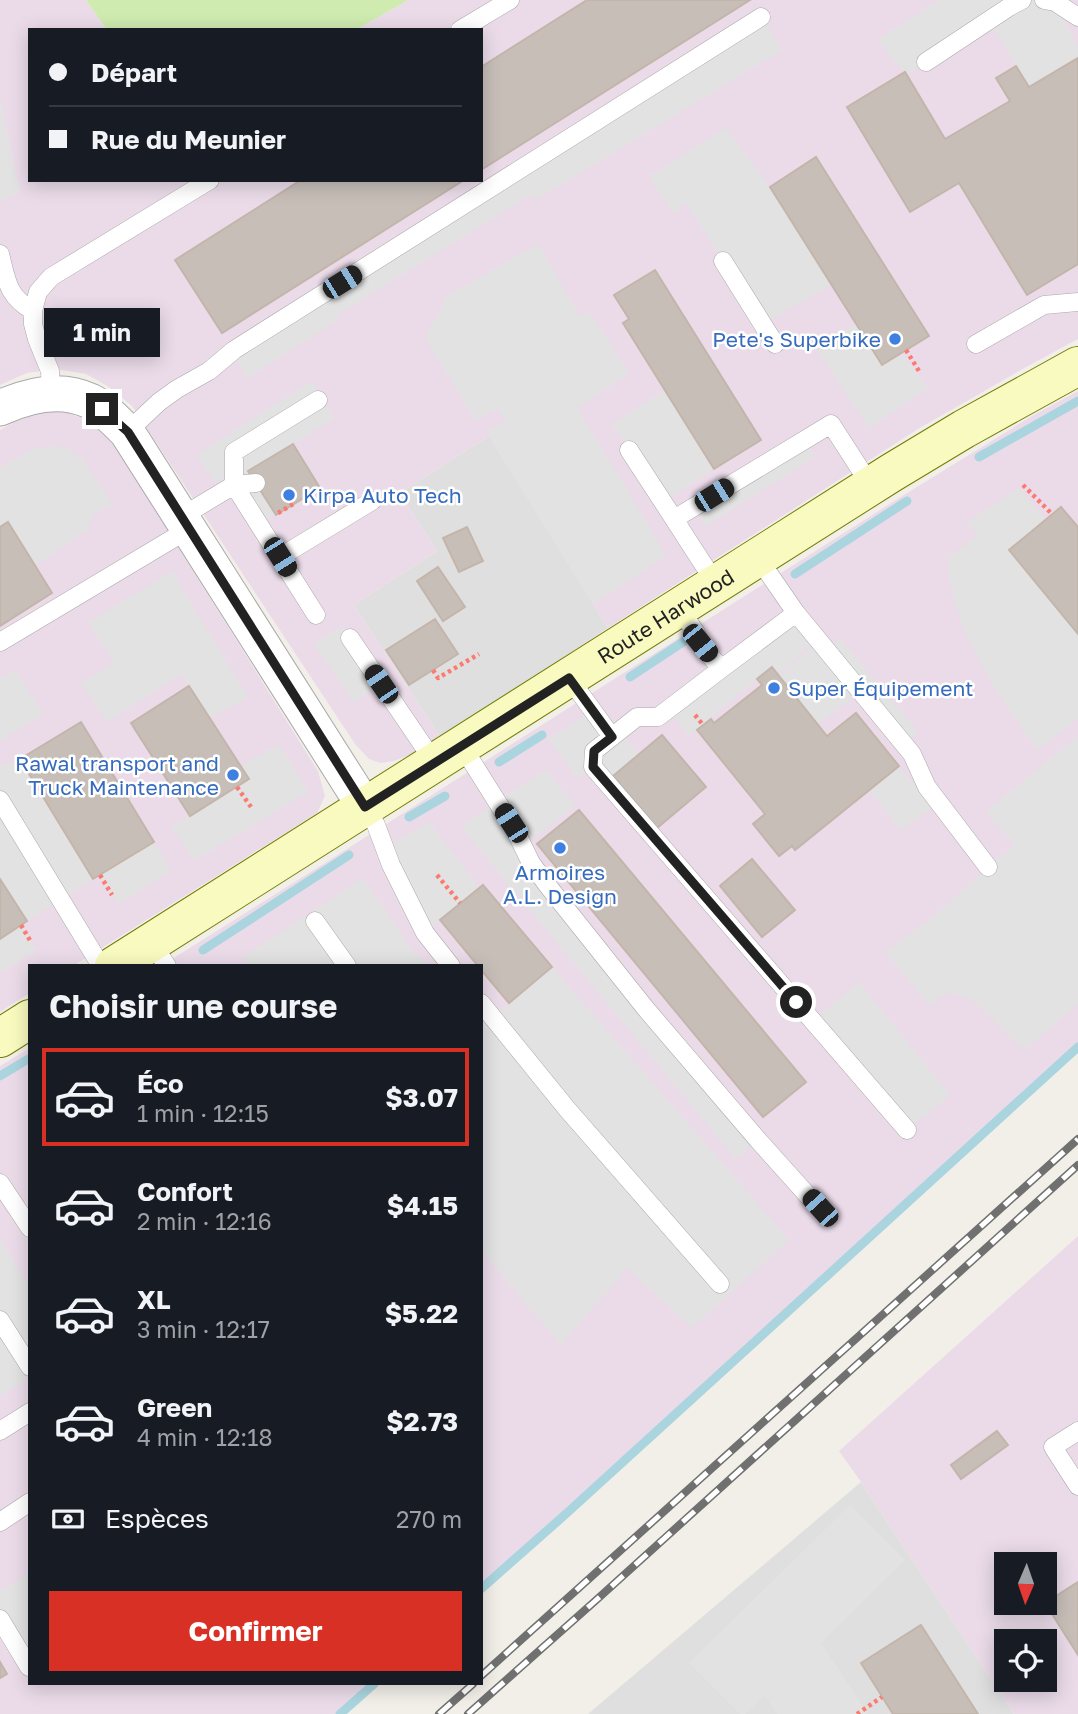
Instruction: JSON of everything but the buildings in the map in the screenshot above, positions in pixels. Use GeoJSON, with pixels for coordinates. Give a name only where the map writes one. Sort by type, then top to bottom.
{"type":"FeatureCollection","features":[{"type":"Feature","properties":{"kind":"main road","name":"Route Harwood"},"geometry":{"type":"LineString","coordinates":[[122,964],[159,954],[365,807],[871,486],[964,429],[1078,366]]}},
{"type":"Feature","properties":{"kind":"main road"},"geometry":{"type":"LineString","coordinates":[[0,1038],[28,1020]]}},
{"type":"Feature","properties":{"kind":"street"},"geometry":{"type":"LineString","coordinates":[[0,408],[29,396],[74,396],[102,409],[128,432],[365,807]]}},
{"type":"Feature","properties":{"kind":"lane"},"geometry":{"type":"LineString","coordinates":[[463,28],[510,0]]}},
{"type":"Feature","properties":{"kind":"lane"},"geometry":{"type":"LineString","coordinates":[[926,62],[1022,0]]}},
{"type":"Feature","properties":{"kind":"lane"},"geometry":{"type":"LineString","coordinates":[[1044,0],[1055,2],[1078,16]]}},
{"type":"Feature","properties":{"kind":"lane"},"geometry":{"type":"LineString","coordinates":[[128,432],[159,402],[209,371],[234,350],[761,17]]}},
{"type":"Feature","properties":{"kind":"lane"},"geometry":{"type":"LineString","coordinates":[[51,394],[50,370],[33,324],[38,292],[51,277],[208,182]]}},
{"type":"Feature","properties":{"kind":"lane"},"geometry":{"type":"LineString","coordinates":[[0,254],[10,288],[19,303],[33,311]]}},
{"type":"Feature","properties":{"kind":"lane"},"geometry":{"type":"LineString","coordinates":[[723,261],[775,344]]}},
{"type":"Feature","properties":{"kind":"lane"},"geometry":{"type":"LineString","coordinates":[[976,344],[1044,305],[1078,302]]}},
{"type":"Feature","properties":{"kind":"lane"},"geometry":{"type":"LineString","coordinates":[[316,615],[234,485],[234,452],[318,400]]}},
{"type":"Feature","properties":{"kind":"lane"},"geometry":{"type":"LineString","coordinates":[[674,519],[831,424],[871,486]]}},
{"type":"Feature","properties":{"kind":"lane"},"geometry":{"type":"LineString","coordinates":[[629,450],[716,584]]}},
{"type":"Feature","properties":{"kind":"lane"},"geometry":{"type":"LineString","coordinates":[[0,642],[185,523],[234,485],[256,483]]}},
{"type":"Feature","properties":{"kind":"lane"},"geometry":{"type":"LineString","coordinates":[[280,557],[372,501]]}},
{"type":"Feature","properties":{"kind":"lane"},"geometry":{"type":"LineString","coordinates":[[758,558],[796,613],[912,754],[928,787],[988,867]]}},
{"type":"Feature","properties":{"kind":"lane"},"geometry":{"type":"LineString","coordinates":[[680,608],[700,643],[721,669]]}},
{"type":"Feature","properties":{"kind":"lane"},"geometry":{"type":"LineString","coordinates":[[796,613],[658,717],[637,717],[594,751],[593,767],[907,1130]]}},
{"type":"Feature","properties":{"kind":"lane"},"geometry":{"type":"LineString","coordinates":[[350,638],[516,832],[531,863],[646,1009],[820,1208]]}},
{"type":"Feature","properties":{"kind":"lane"},"geometry":{"type":"LineString","coordinates":[[569,678],[612,737]]}},
{"type":"Feature","properties":{"kind":"lane"},"geometry":{"type":"LineString","coordinates":[[0,800],[100,964]]}},
{"type":"Feature","properties":{"kind":"lane"},"geometry":{"type":"LineString","coordinates":[[365,807],[376,825],[391,865],[425,933],[449,964]]}},
{"type":"Feature","properties":{"kind":"lane"},"geometry":{"type":"LineString","coordinates":[[314,921],[346,964]]}},
{"type":"Feature","properties":{"kind":"lane"},"geometry":{"type":"LineString","coordinates":[[483,1005],[567,1109],[720,1284]]}},
{"type":"Feature","properties":{"kind":"lane"},"geometry":{"type":"LineString","coordinates":[[0,1182],[28,1225]]}},
{"type":"Feature","properties":{"kind":"lane"},"geometry":{"type":"LineString","coordinates":[[0,1320],[28,1364]]}},
{"type":"Feature","properties":{"kind":"lane"},"geometry":{"type":"LineString","coordinates":[[0,1431],[28,1413]]}},
{"type":"Feature","properties":{"kind":"lane"},"geometry":{"type":"LineString","coordinates":[[1078,1431],[1053,1447],[1078,1486]]}},
{"type":"Feature","properties":{"kind":"lane"},"geometry":{"type":"LineString","coordinates":[[0,1522],[28,1503]]}},
{"type":"Feature","properties":{"kind":"lane"},"geometry":{"type":"LineString","coordinates":[[0,1619],[28,1665]]}},
{"type":"Feature","properties":{"kind":"path"},"geometry":{"type":"LineString","coordinates":[[906,350],[919,371]]}},
{"type":"Feature","properties":{"kind":"path"},"geometry":{"type":"LineString","coordinates":[[1023,485],[1052,514]]}},
{"type":"Feature","properties":{"kind":"path"},"geometry":{"type":"LineString","coordinates":[[433,670],[438,678],[479,654]]}},
{"type":"Feature","properties":{"kind":"path"},"geometry":{"type":"LineString","coordinates":[[237,787],[251,807]]}},
{"type":"Feature","properties":{"kind":"path"},"geometry":{"type":"LineString","coordinates":[[437,875],[460,903]]}},
{"type":"Feature","properties":{"kind":"path"},"geometry":{"type":"LineString","coordinates":[[100,876],[112,894]]}},
{"type":"Feature","properties":{"kind":"path"},"geometry":{"type":"LineString","coordinates":[[21,925],[31,942]]}},
{"type":"Feature","properties":{"kind":"path"},"geometry":{"type":"LineString","coordinates":[[857,1714],[882,1697]]}},
{"type":"Feature","properties":{"kind":"shaded area"},"geometry":{"type":"Polygon","coordinates":[[[0,0],[86,0],[106,28],[28,28],[28,182],[483,182],[483,28],[359,28],[408,0],[1078,0],[1078,339],[918,429],[608,628],[489,436],[400,493],[437,551],[354,605],[440,737],[417,752],[394,761],[380,763],[369,759],[355,744],[132,406],[109,387],[86,374],[56,369],[27,373],[0,385],[0,0]]]}},
{"type":"Feature","properties":{"kind":"shaded area"},"geometry":{"type":"Polygon","coordinates":[[[939,0],[1055,2],[1078,48],[1078,58],[1030,87],[989,20],[907,75],[877,40],[939,0]]]}},
{"type":"Feature","properties":{"kind":"shaded area"},"geometry":{"type":"Polygon","coordinates":[[[761,17],[782,50],[536,200],[532,194],[337,315],[338,320],[247,378],[231,352],[761,17]]]}},
{"type":"Feature","properties":{"kind":"shaded area"},"geometry":{"type":"Polygon","coordinates":[[[0,99],[20,192],[0,201],[0,99]]]}},
{"type":"Feature","properties":{"kind":"shaded area"},"geometry":{"type":"Polygon","coordinates":[[[726,128],[770,187],[832,285],[763,324],[686,203],[673,213],[649,176],[726,128]]]}},
{"type":"Feature","properties":{"kind":"shaded area"},"geometry":{"type":"Polygon","coordinates":[[[538,244],[580,317],[590,312],[629,374],[577,408],[666,556],[593,604],[489,436],[489,430],[505,422],[499,409],[475,420],[425,338],[447,296],[538,244]]]}},
{"type":"Feature","properties":{"kind":"shaded area"},"geometry":{"type":"Polygon","coordinates":[[[856,323],[882,365],[901,353],[928,388],[869,428],[816,349],[856,323]]]}},
{"type":"Feature","properties":{"kind":"shaded area"},"geometry":{"type":"Polygon","coordinates":[[[311,381],[335,418],[249,471],[276,515],[259,524],[234,485],[247,471],[234,473],[215,483],[197,455],[311,381]]]}},
{"type":"Feature","properties":{"kind":"shaded area"},"geometry":{"type":"Polygon","coordinates":[[[665,390],[714,469],[663,503],[612,424],[665,390]]]}},
{"type":"Feature","properties":{"kind":"shaded area"},"geometry":{"type":"Polygon","coordinates":[[[1078,391],[1078,1053],[483,1582],[483,964],[164,964],[1032,416],[1078,391]]]}},
{"type":"Feature","properties":{"kind":"shaded area"},"geometry":{"type":"Polygon","coordinates":[[[53,411],[82,418],[107,437],[119,452],[318,771],[325,796],[317,813],[76,964],[28,964],[28,994],[0,1012],[0,430],[39,413],[53,411]]]}},
{"type":"Feature","properties":{"kind":"shaded area"},"geometry":{"type":"Polygon","coordinates":[[[489,436],[608,628],[440,737],[354,605],[437,551],[400,493],[489,436]]]}},
{"type":"Feature","properties":{"kind":"shaded area"},"geometry":{"type":"Polygon","coordinates":[[[804,440],[815,457],[706,526],[694,508],[804,440]]]}},
{"type":"Feature","properties":{"kind":"shaded area"},"geometry":{"type":"Polygon","coordinates":[[[55,446],[68,449],[82,459],[113,504],[92,515],[88,530],[35,565],[8,522],[0,527],[0,468],[35,448],[55,446]]]}},
{"type":"Feature","properties":{"kind":"shaded area"},"geometry":{"type":"Polygon","coordinates":[[[1019,488],[1046,520],[1009,550],[1078,634],[1078,719],[1037,750],[995,688],[966,635],[948,574],[947,559],[978,535],[967,522],[1019,488]]]}},
{"type":"Feature","properties":{"kind":"shaded area"},"geometry":{"type":"Polygon","coordinates":[[[173,571],[248,697],[210,718],[181,674],[107,722],[81,683],[114,662],[88,622],[173,571]]]}},
{"type":"Feature","properties":{"kind":"shaded area"},"geometry":{"type":"Polygon","coordinates":[[[789,619],[810,646],[777,674],[772,667],[689,736],[668,709],[789,619]]]}},
{"type":"Feature","properties":{"kind":"shaded area"},"geometry":{"type":"Polygon","coordinates":[[[342,625],[381,684],[354,702],[314,645],[342,625]]]}},
{"type":"Feature","properties":{"kind":"shaded area"},"geometry":{"type":"Polygon","coordinates":[[[840,638],[918,732],[903,743],[861,691],[818,724],[779,676],[820,640],[827,648],[840,638]]]}},
{"type":"Feature","properties":{"kind":"shaded area"},"geometry":{"type":"Polygon","coordinates":[[[15,669],[43,714],[0,741],[0,679],[15,669]]]}},
{"type":"Feature","properties":{"kind":"shaded area"},"geometry":{"type":"Polygon","coordinates":[[[593,711],[620,731],[639,755],[613,776],[593,767],[578,778],[548,739],[593,711]]]}},
{"type":"Feature","properties":{"kind":"shaded area"},"geometry":{"type":"Polygon","coordinates":[[[1078,736],[1078,1004],[1024,1050],[974,1001],[946,993],[930,1006],[885,952],[929,920],[1015,846],[986,812],[1078,736]]]}},
{"type":"Feature","properties":{"kind":"shaded area"},"geometry":{"type":"Polygon","coordinates":[[[279,744],[308,792],[194,861],[172,827],[248,779],[240,766],[279,744]]]}},
{"type":"Feature","properties":{"kind":"shaded area"},"geometry":{"type":"Polygon","coordinates":[[[20,759],[93,879],[27,921],[0,879],[0,766],[20,759]]]}},
{"type":"Feature","properties":{"kind":"shaded area"},"geometry":{"type":"Polygon","coordinates":[[[899,766],[932,808],[901,830],[869,790],[899,766]]]}},
{"type":"Feature","properties":{"kind":"shaded area"},"geometry":{"type":"Polygon","coordinates":[[[546,770],[576,806],[523,846],[758,1140],[736,1159],[461,827],[546,770]]]}},
{"type":"Feature","properties":{"kind":"shaded area"},"geometry":{"type":"Polygon","coordinates":[[[429,822],[479,887],[425,933],[385,849],[429,822]]]}},
{"type":"Feature","properties":{"kind":"shaded area"},"geometry":{"type":"Polygon","coordinates":[[[154,842],[171,871],[118,904],[100,875],[154,842]]]}},
{"type":"Feature","properties":{"kind":"shaded area"},"geometry":{"type":"Polygon","coordinates":[[[363,878],[409,946],[427,964],[246,964],[242,958],[363,878]]]}},
{"type":"Feature","properties":{"kind":"shaded area"},"geometry":{"type":"Polygon","coordinates":[[[21,925],[36,951],[0,973],[0,939],[21,925]]]}},
{"type":"Feature","properties":{"kind":"shaded area"},"geometry":{"type":"Polygon","coordinates":[[[552,967],[789,1240],[692,1328],[627,1268],[561,1345],[483,1252],[483,1021],[486,1023],[552,967]]]}},
{"type":"Feature","properties":{"kind":"shaded area"},"geometry":{"type":"Polygon","coordinates":[[[859,982],[950,1095],[907,1130],[813,1021],[859,982]]]}},
{"type":"Feature","properties":{"kind":"shaded area"},"geometry":{"type":"Polygon","coordinates":[[[28,1049],[28,1685],[369,1685],[336,1714],[0,1714],[0,1066],[28,1049]]]}},
{"type":"Feature","properties":{"kind":"shaded area"},"geometry":{"type":"Polygon","coordinates":[[[1078,1236],[1078,1714],[1014,1714],[999,1692],[1057,1692],[1057,1629],[994,1629],[994,1684],[839,1451],[1078,1236]]]}},
{"type":"Feature","properties":{"kind":"shaded area"},"geometry":{"type":"Polygon","coordinates":[[[0,1240],[28,1284],[28,1379],[0,1396],[0,1240]]]}},
{"type":"Feature","properties":{"kind":"shaded area"},"geometry":{"type":"Polygon","coordinates":[[[861,1482],[994,1684],[994,1692],[999,1692],[1014,1714],[588,1714],[861,1482]]]}},
{"type":"Feature","properties":{"kind":"shaded area"},"geometry":{"type":"Polygon","coordinates":[[[850,1505],[905,1560],[821,1643],[868,1714],[777,1714],[765,1696],[745,1714],[740,1714],[689,1663],[850,1505]]]}},
{"type":"Feature","properties":{"kind":"shaded area"},"geometry":{"type":"Polygon","coordinates":[[[28,1574],[28,1663],[0,1619],[0,1591],[28,1574]]]}},
{"type":"Feature","properties":{"kind":"green space"},"geometry":{"type":"Polygon","coordinates":[[[86,0],[408,0],[359,28],[106,28],[86,0]]]}},
{"type":"Feature","properties":{"kind":"waterway"},"geometry":{"type":"LineString","coordinates":[[979,457],[1078,401]]}},
{"type":"Feature","properties":{"kind":"waterway"},"geometry":{"type":"LineString","coordinates":[[795,574],[907,501]]}},
{"type":"Feature","properties":{"kind":"waterway"},"geometry":{"type":"LineString","coordinates":[[630,677],[683,642]]}},
{"type":"Feature","properties":{"kind":"waterway"},"geometry":{"type":"LineString","coordinates":[[499,762],[542,735]]}},
{"type":"Feature","properties":{"kind":"waterway"},"geometry":{"type":"LineString","coordinates":[[409,817],[445,796]]}},
{"type":"Feature","properties":{"kind":"waterway"},"geometry":{"type":"LineString","coordinates":[[203,950],[349,855]]}},
{"type":"Feature","properties":{"kind":"waterway"},"geometry":{"type":"LineString","coordinates":[[483,1587],[1078,1047]]}},
{"type":"Feature","properties":{"kind":"waterway"},"geometry":{"type":"LineString","coordinates":[[0,1076],[28,1059]]}},
{"type":"Feature","properties":{"kind":"waterway"},"geometry":{"type":"LineString","coordinates":[[340,1714],[373,1685]]}},
{"type":"Feature","properties":{"kind":"railway"},"geometry":{"type":"LineString","coordinates":[[483,1674],[1078,1139]]}},
{"type":"Feature","properties":{"kind":"railway"},"geometry":{"type":"LineString","coordinates":[[468,1714],[1078,1165]]}},
{"type":"Feature","properties":{"kind":"railway"},"geometry":{"type":"LineString","coordinates":[[439,1714],[472,1685]]}},
{"type":"Feature","properties":{"kind":"place","name":"Pete's Superbike"},"geometry":{"type":"Point","coordinates":[895,339]}},
{"type":"Feature","properties":{"kind":"place","name":"Kirpa Auto Tech"},"geometry":{"type":"Point","coordinates":[289,495]}},
{"type":"Feature","properties":{"kind":"place","name":"Super Équipement"},"geometry":{"type":"Point","coordinates":[774,688]}},
{"type":"Feature","properties":{"kind":"place","name":"Rawal transport and Truck Maintenance"},"geometry":{"type":"Point","coordinates":[233,775]}},
{"type":"Feature","properties":{"kind":"place","name":"Armoires A.L. Design"},"geometry":{"type":"Point","coordinates":[560,848]}},
{"type":"Feature","properties":{"kind":"route"},"geometry":{"type":"LineString","coordinates":[[102,409],[128,432],[365,807],[569,678],[612,737],[594,751],[593,767],[796,1002]]}}]}
